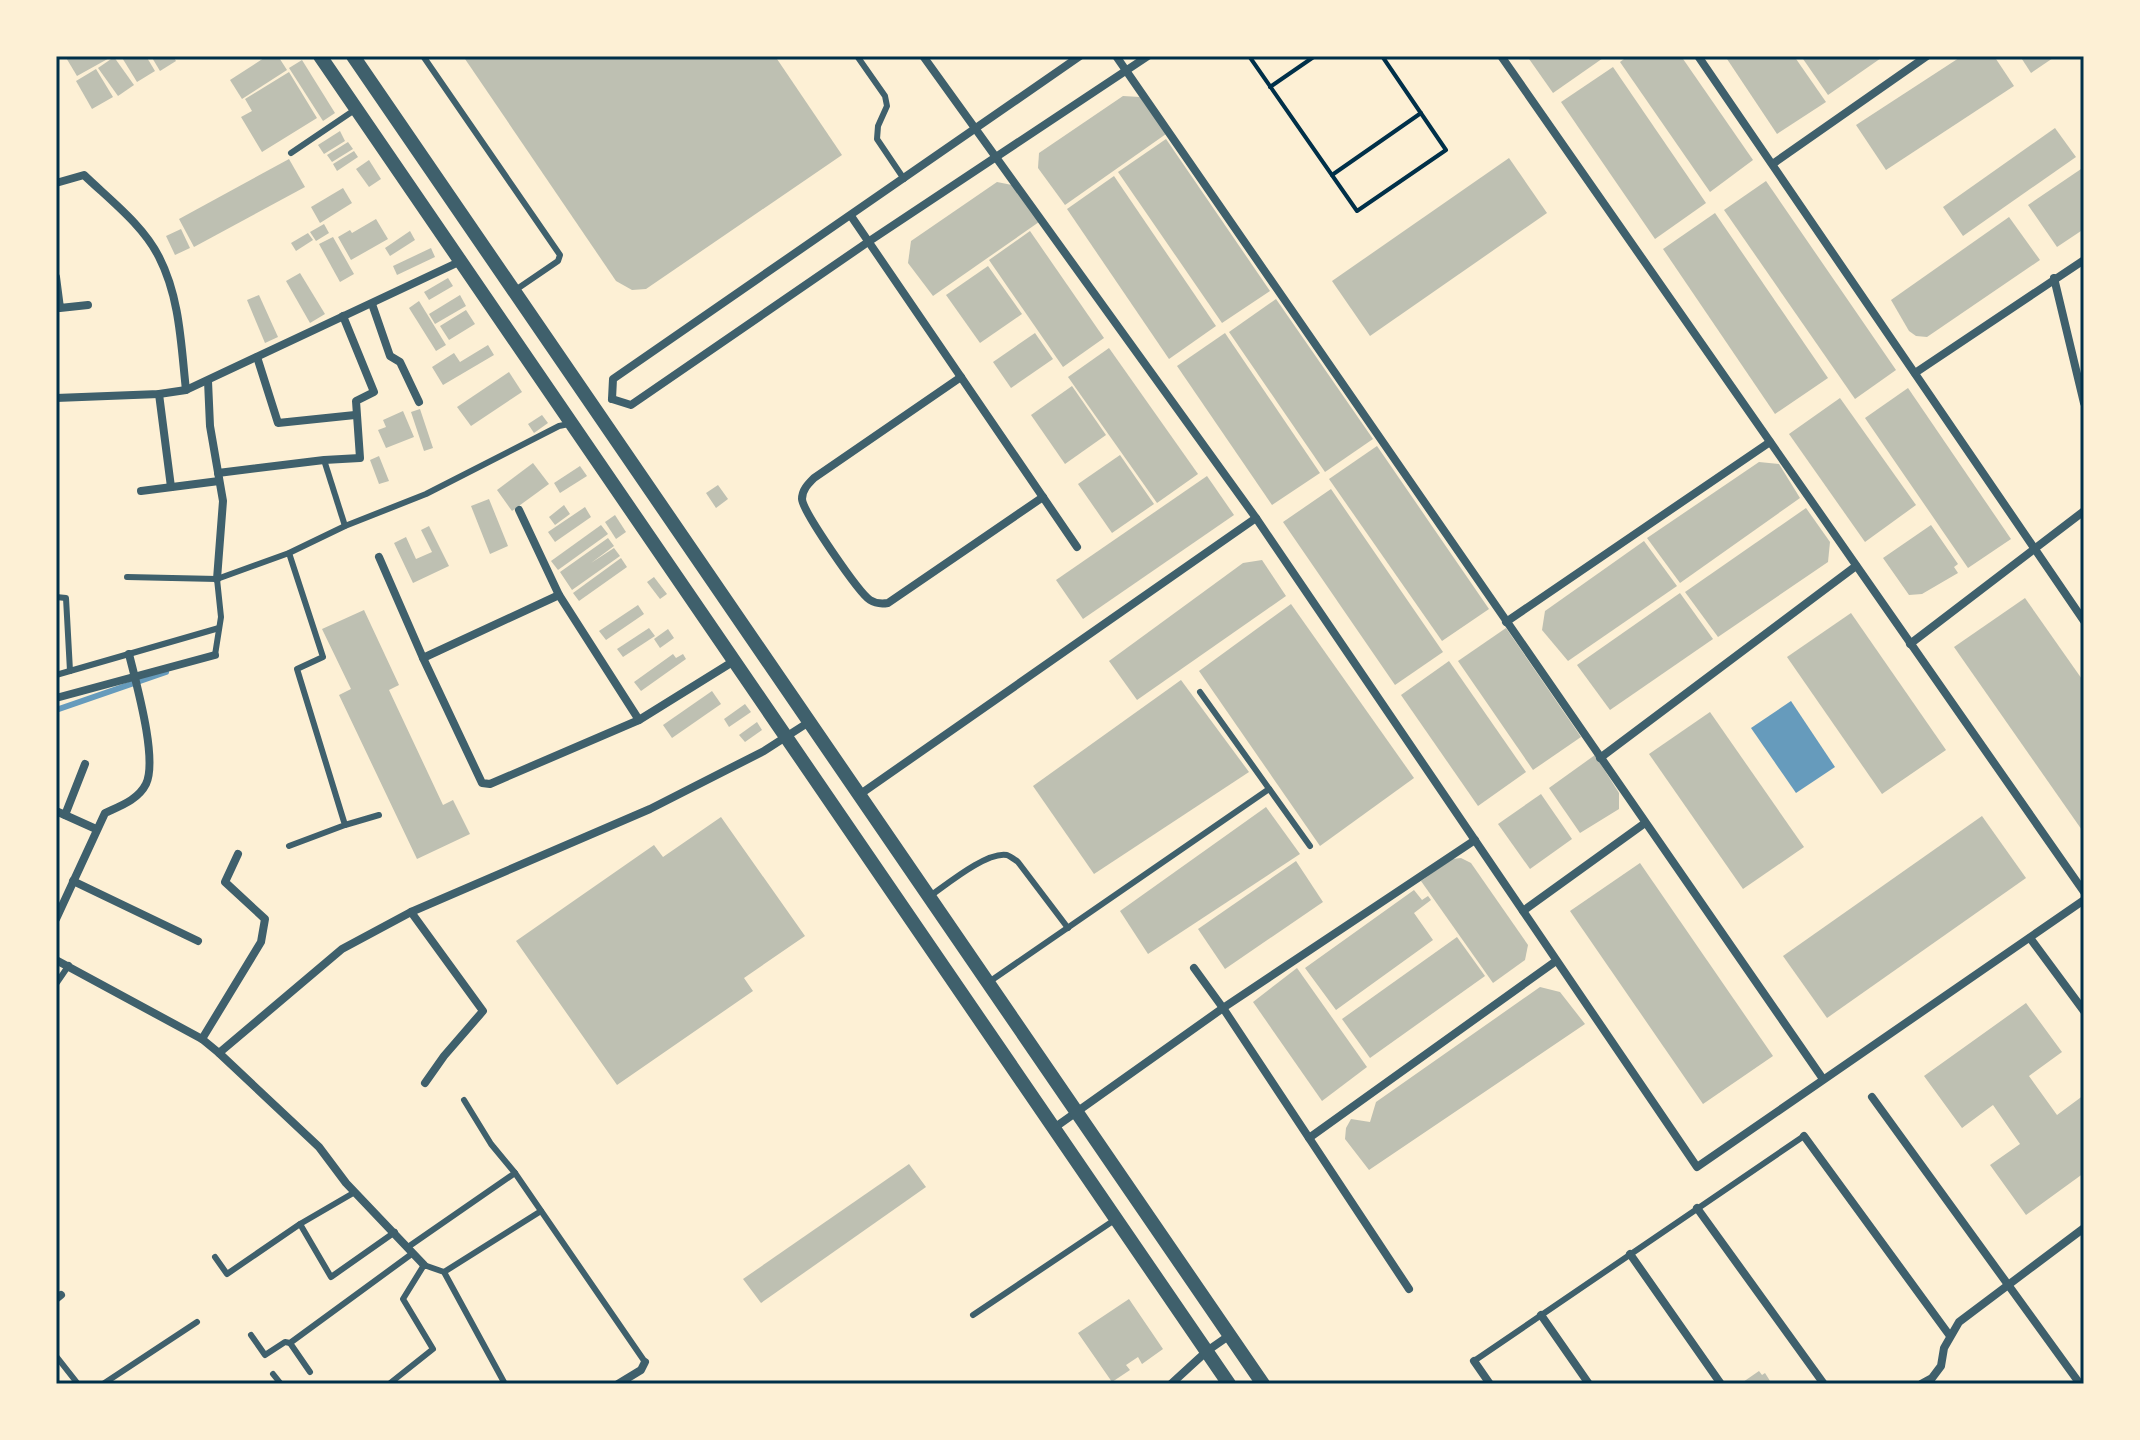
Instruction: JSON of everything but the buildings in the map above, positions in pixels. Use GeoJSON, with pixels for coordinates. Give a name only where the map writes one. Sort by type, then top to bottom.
{"type":"FeatureCollection","features":[{"type":"Feature","properties":{"kind":"street"},"geometry":{"type":"LineString","coordinates":[[320,56],[1229,1384]]}},
{"type":"Feature","properties":{"kind":"street"},"geometry":{"type":"LineString","coordinates":[[353,56],[1263,1384]]}},
{"type":"Feature","properties":{"kind":"street"},"geometry":{"type":"LineString","coordinates":[[923,56],[1256,518],[1697,1167],[2084,900]]}},
{"type":"Feature","properties":{"kind":"street"},"geometry":{"type":"LineString","coordinates":[[612,399],[613,379],[1080,56]]}},
{"type":"Feature","properties":{"kind":"street"},"geometry":{"type":"LineString","coordinates":[[1116,56],[1823,1079]]}},
{"type":"Feature","properties":{"kind":"street"},"geometry":{"type":"LineString","coordinates":[[612,399],[631,405],[868,242],[1148,56]]}},
{"type":"Feature","properties":{"kind":"street"},"geometry":{"type":"LineString","coordinates":[[1501,56],[2084,892]]}},
{"type":"Feature","properties":{"kind":"street"},"geometry":{"type":"LineString","coordinates":[[1698,56],[2084,621]]}},
{"type":"Feature","properties":{"kind":"street"},"geometry":{"type":"LineString","coordinates":[[1774,163],[1927,56]]}},
{"type":"Feature","properties":{"kind":"street"},"geometry":{"type":"LineString","coordinates":[[56,183],[84,175],[133,223],[159,256],[175,301],[186,390]]}},
{"type":"Feature","properties":{"kind":"street"},"geometry":{"type":"LineString","coordinates":[[851,216],[1077,547]]}},
{"type":"Feature","properties":{"kind":"street"},"geometry":{"type":"LineString","coordinates":[[1915,373],[2084,260]]}},
{"type":"Feature","properties":{"kind":"street"},"geometry":{"type":"LineString","coordinates":[[56,398],[186,390],[461,261]]}},
{"type":"Feature","properties":{"kind":"street"},"geometry":{"type":"LineString","coordinates":[[56,277],[60,308],[88,305]]}},
{"type":"Feature","properties":{"kind":"street"},"geometry":{"type":"LineString","coordinates":[[2054,278],[2084,403]]}},
{"type":"Feature","properties":{"kind":"street"},"geometry":{"type":"LineString","coordinates":[[372,304],[390,356],[400,362],[419,402]]}},
{"type":"Feature","properties":{"kind":"street"},"geometry":{"type":"LineString","coordinates":[[141,491],[324,460],[357,459],[361,455],[355,415],[357,398],[374,392],[343,316]]}},
{"type":"Feature","properties":{"kind":"street"},"geometry":{"type":"LineString","coordinates":[[257,357],[278,423],[355,415]]}},
{"type":"Feature","properties":{"kind":"street"},"geometry":{"type":"LineString","coordinates":[[961,377],[809,483],[804,489],[803,503],[817,528],[865,596],[876,603],[888,603],[1043,497]]}},
{"type":"Feature","properties":{"kind":"street"},"geometry":{"type":"LineString","coordinates":[[208,381],[210,426],[223,501],[217,579]]}},
{"type":"Feature","properties":{"kind":"street"},"geometry":{"type":"LineString","coordinates":[[159,394],[171,487]]}},
{"type":"Feature","properties":{"kind":"street"},"geometry":{"type":"LineString","coordinates":[[572,424],[612,399]]}},
{"type":"Feature","properties":{"kind":"street"},"geometry":{"type":"LineString","coordinates":[[1506,622],[1770,442]]}},
{"type":"Feature","properties":{"kind":"street"},"geometry":{"type":"LineString","coordinates":[[519,510],[559,595],[639,720]]}},
{"type":"Feature","properties":{"kind":"street"},"geometry":{"type":"LineString","coordinates":[[1910,644],[2084,511]]}},
{"type":"Feature","properties":{"kind":"street"},"geometry":{"type":"LineString","coordinates":[[859,795],[1256,518]]}},
{"type":"Feature","properties":{"kind":"street"},"geometry":{"type":"LineString","coordinates":[[379,557],[482,783],[490,784],[639,720],[734,661]]}},
{"type":"Feature","properties":{"kind":"street"},"geometry":{"type":"LineString","coordinates":[[1600,758],[1856,566]]}},
{"type":"Feature","properties":{"kind":"street"},"geometry":{"type":"LineString","coordinates":[[423,658],[559,595]]}},
{"type":"Feature","properties":{"kind":"street"},"geometry":{"type":"LineString","coordinates":[[56,919],[105,813],[130,802],[146,784],[149,749],[129,654]]}},
{"type":"Feature","properties":{"kind":"street"},"geometry":{"type":"LineString","coordinates":[[56,698],[215,655]]}},
{"type":"Feature","properties":{"kind":"street"},"geometry":{"type":"LineString","coordinates":[[219,1053],[342,949],[411,912],[650,809],[787,738],[809,722]]}},
{"type":"Feature","properties":{"kind":"street"},"geometry":{"type":"LineString","coordinates":[[85,764],[60,813],[96,829]]}},
{"type":"Feature","properties":{"kind":"street"},"geometry":{"type":"LineString","coordinates":[[1523,911],[1645,823]]}},
{"type":"Feature","properties":{"kind":"street"},"geometry":{"type":"LineString","coordinates":[[1054,1128],[1223,1008],[1475,840]]}},
{"type":"Feature","properties":{"kind":"street"},"geometry":{"type":"LineString","coordinates":[[202,1039],[261,942],[265,919],[225,882],[238,854]]}},
{"type":"Feature","properties":{"kind":"street"},"geometry":{"type":"LineString","coordinates":[[73,881],[198,941]]}},
{"type":"Feature","properties":{"kind":"street"},"geometry":{"type":"LineString","coordinates":[[411,912],[483,1011],[425,1083]]}},
{"type":"Feature","properties":{"kind":"street"},"geometry":{"type":"LineString","coordinates":[[2030,938],[2084,1011]]}},
{"type":"Feature","properties":{"kind":"street"},"geometry":{"type":"LineString","coordinates":[[56,960],[202,1039],[219,1053],[319,1147],[355,1192],[424,1265]]}},
{"type":"Feature","properties":{"kind":"street"},"geometry":{"type":"LineString","coordinates":[[1309,1138],[1556,961]]}},
{"type":"Feature","properties":{"kind":"street"},"geometry":{"type":"LineString","coordinates":[[1194,968],[1409,1289]]}},
{"type":"Feature","properties":{"kind":"street"},"geometry":{"type":"LineString","coordinates":[[1872,1097],[2080,1384]]}},
{"type":"Feature","properties":{"kind":"street"},"geometry":{"type":"LineString","coordinates":[[1804,1136],[1950,1336]]}},
{"type":"Feature","properties":{"kind":"street"},"geometry":{"type":"LineString","coordinates":[[1697,1208],[1824,1384]]}},
{"type":"Feature","properties":{"kind":"street"},"geometry":{"type":"LineString","coordinates":[[1921,1384],[1935,1381],[1944,1348],[1959,1322],[2084,1228]]}},
{"type":"Feature","properties":{"kind":"street"},"geometry":{"type":"LineString","coordinates":[[1630,1254],[1721,1384]]}},
{"type":"Feature","properties":{"kind":"street"},"geometry":{"type":"LineString","coordinates":[[1541,1315],[1589,1384]]}},
{"type":"Feature","properties":{"kind":"street"},"geometry":{"type":"LineString","coordinates":[[1171,1384],[1230,1335]]}},
{"type":"Feature","properties":{"kind":"street"},"geometry":{"type":"LineString","coordinates":[[1474,1361],[1490,1384]]}},
{"type":"Feature","properties":{"kind":"street"},"geometry":{"type":"LineString","coordinates":[[618,1384],[641,1370],[645,1362]]}},
{"type":"Feature","properties":{"kind":"lane"},"geometry":{"type":"LineString","coordinates":[[423,56],[560,256],[558,261],[514,291]]}},
{"type":"Feature","properties":{"kind":"lane"},"geometry":{"type":"LineString","coordinates":[[857,56],[885,96],[887,106],[878,126],[877,139],[904,179]]}},
{"type":"Feature","properties":{"kind":"lane"},"geometry":{"type":"LineString","coordinates":[[291,153],[356,109]]}},
{"type":"Feature","properties":{"kind":"lane"},"geometry":{"type":"LineString","coordinates":[[127,577],[217,579],[289,553],[345,526],[426,494],[559,426],[572,424]]}},
{"type":"Feature","properties":{"kind":"lane"},"geometry":{"type":"LineString","coordinates":[[324,460],[345,526]]}},
{"type":"Feature","properties":{"kind":"lane"},"geometry":{"type":"LineString","coordinates":[[289,553],[323,657],[297,669],[345,825]]}},
{"type":"Feature","properties":{"kind":"lane"},"geometry":{"type":"LineString","coordinates":[[215,655],[221,617],[217,579]]}},
{"type":"Feature","properties":{"kind":"lane"},"geometry":{"type":"LineString","coordinates":[[56,597],[66,598],[70,671]]}},
{"type":"Feature","properties":{"kind":"lane"},"geometry":{"type":"LineString","coordinates":[[56,675],[219,628]]}},
{"type":"Feature","properties":{"kind":"lane"},"geometry":{"type":"LineString","coordinates":[[1200,692],[1310,846]]}},
{"type":"Feature","properties":{"kind":"lane"},"geometry":{"type":"LineString","coordinates":[[988,983],[1269,789]]}},
{"type":"Feature","properties":{"kind":"lane"},"geometry":{"type":"LineString","coordinates":[[289,846],[379,815]]}},
{"type":"Feature","properties":{"kind":"lane"},"geometry":{"type":"LineString","coordinates":[[929,897],[971,867],[1007,855],[1018,862],[1068,928]]}},
{"type":"Feature","properties":{"kind":"lane"},"geometry":{"type":"LineString","coordinates":[[56,984],[69,965]]}},
{"type":"Feature","properties":{"kind":"lane"},"geometry":{"type":"LineString","coordinates":[[464,1100],[491,1144],[515,1173],[645,1362]]}},
{"type":"Feature","properties":{"kind":"lane"},"geometry":{"type":"LineString","coordinates":[[1474,1361],[1804,1136]]}},
{"type":"Feature","properties":{"kind":"lane"},"geometry":{"type":"LineString","coordinates":[[251,1335],[265,1355],[285,1342],[290,1343],[515,1173]]}},
{"type":"Feature","properties":{"kind":"lane"},"geometry":{"type":"LineString","coordinates":[[215,1257],[227,1274],[300,1224],[355,1192]]}},
{"type":"Feature","properties":{"kind":"lane"},"geometry":{"type":"LineString","coordinates":[[444,1272],[541,1211]]}},
{"type":"Feature","properties":{"kind":"lane"},"geometry":{"type":"LineString","coordinates":[[973,1315],[1116,1219]]}},
{"type":"Feature","properties":{"kind":"lane"},"geometry":{"type":"LineString","coordinates":[[300,1224],[331,1277],[395,1232]]}},
{"type":"Feature","properties":{"kind":"lane"},"geometry":{"type":"LineString","coordinates":[[389,1384],[433,1349],[403,1299],[424,1265],[444,1272],[505,1384]]}},
{"type":"Feature","properties":{"kind":"lane"},"geometry":{"type":"LineString","coordinates":[[103,1384],[197,1322]]}},
{"type":"Feature","properties":{"kind":"lane"},"geometry":{"type":"LineString","coordinates":[[290,1343],[310,1372]]}},
{"type":"Feature","properties":{"kind":"lane"},"geometry":{"type":"LineString","coordinates":[[56,1356],[78,1384]]}},
{"type":"Feature","properties":{"kind":"lane"},"geometry":{"type":"LineString","coordinates":[[273,1374],[281,1384]]}},
{"type":"Feature","properties":{"kind":"path"},"geometry":{"type":"LineString","coordinates":[[1249,56],[1357,211],[1446,150],[1382,56]]}},
{"type":"Feature","properties":{"kind":"path"},"geometry":{"type":"LineString","coordinates":[[1270,87],[1315,56]]}},
{"type":"Feature","properties":{"kind":"path"},"geometry":{"type":"LineString","coordinates":[[1332,175],[1421,113]]}},
{"type":"Feature","properties":{"kind":"water"},"geometry":{"type":"Polygon","coordinates":[[[1791,701],[1835,767],[1796,793],[1751,728],[1791,701]]]}},
{"type":"Feature","properties":{"kind":"waterway"},"geometry":{"type":"LineString","coordinates":[[56,710],[166,672]]}}]}
